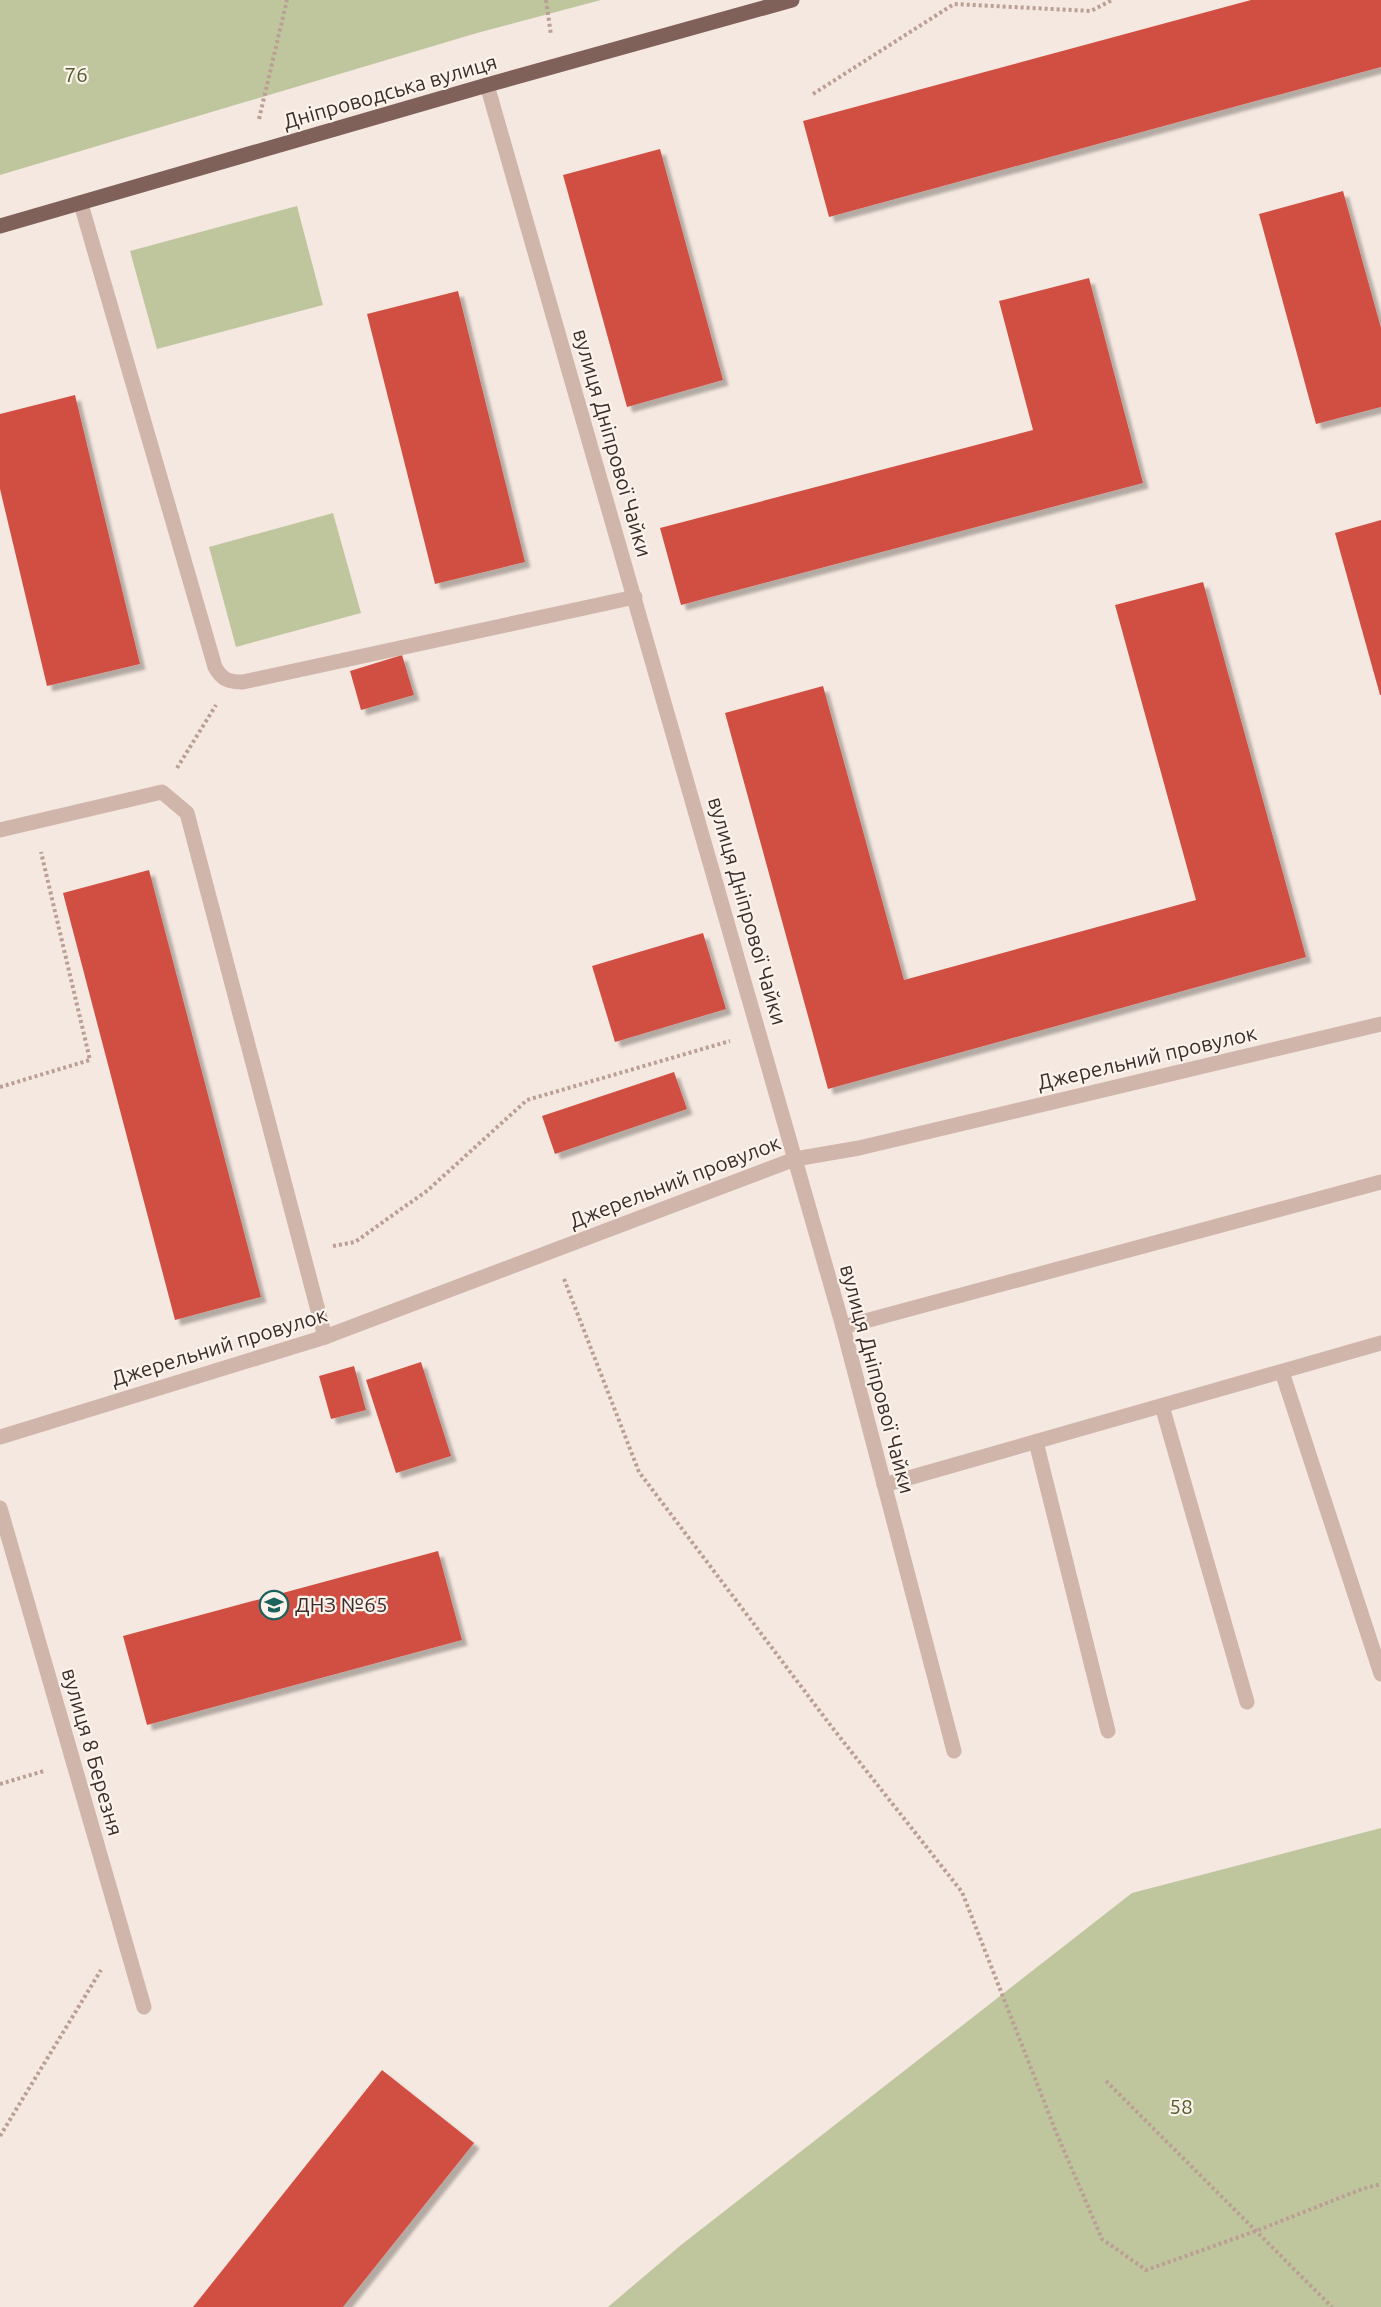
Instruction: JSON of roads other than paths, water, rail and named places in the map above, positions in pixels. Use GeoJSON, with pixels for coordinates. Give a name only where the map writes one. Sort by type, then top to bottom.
{"type":"FeatureCollection","features":[{"type":"Feature","properties":{"kind":"main road","name":"Дніпроводська вулиця"},"geometry":{"type":"LineString","coordinates":[[0,226],[487,85],[792,0]]}},
{"type":"Feature","properties":{"kind":"street","name":"вулиця Дніпрової Чайки"},"geometry":{"type":"LineString","coordinates":[[487,85],[843,1327],[954,1751]]}},
{"type":"Feature","properties":{"kind":"street"},"geometry":{"type":"LineString","coordinates":[[81,204],[215,667],[220,677],[230,682],[243,682],[635,597]]}},
{"type":"Feature","properties":{"kind":"street"},"geometry":{"type":"LineString","coordinates":[[0,830],[162,792],[187,813],[325,1336]]}},
{"type":"Feature","properties":{"kind":"street","name":"Джерельний провулок"},"geometry":{"type":"LineString","coordinates":[[0,1437],[325,1336],[795,1159],[859,1148],[1381,1024]]}},
{"type":"Feature","properties":{"kind":"street"},"geometry":{"type":"LineString","coordinates":[[843,1327],[1381,1182]]}},
{"type":"Feature","properties":{"kind":"street"},"geometry":{"type":"LineString","coordinates":[[884,1485],[1381,1343]]}},
{"type":"Feature","properties":{"kind":"street"},"geometry":{"type":"LineString","coordinates":[[1282,1372],[1381,1674]]}},
{"type":"Feature","properties":{"kind":"street"},"geometry":{"type":"LineString","coordinates":[[1162,1406],[1247,1701]]}},
{"type":"Feature","properties":{"kind":"street"},"geometry":{"type":"LineString","coordinates":[[1036,1442],[1108,1731]]}},
{"type":"Feature","properties":{"kind":"street","name":"вулиця 8 Березня"},"geometry":{"type":"LineString","coordinates":[[0,1508],[144,2007]]}},
{"type":"Feature","properties":{"kind":"place","name":"ДНЗ №65"},"geometry":{"type":"Point","coordinates":[274,1605]}},
{"type":"Feature","properties":{"kind":"park label","name":"76"},"geometry":{"type":"Point","coordinates":[76,75]}},
{"type":"Feature","properties":{"kind":"park label","name":"58"},"geometry":{"type":"Point","coordinates":[1181,2107]}}]}
